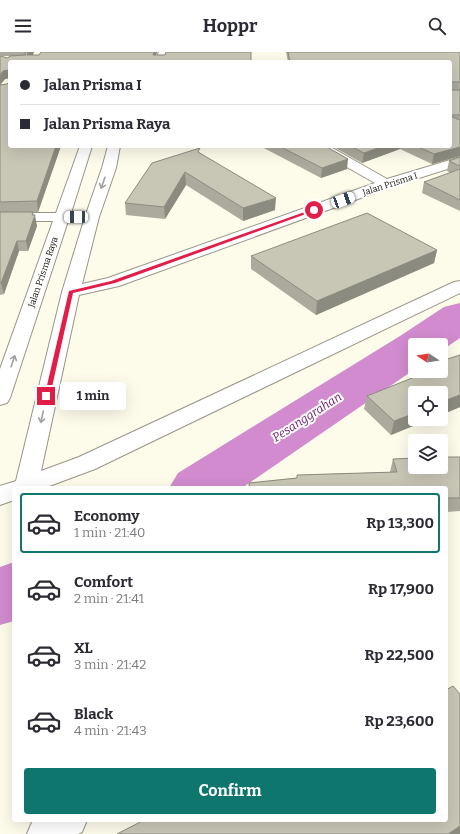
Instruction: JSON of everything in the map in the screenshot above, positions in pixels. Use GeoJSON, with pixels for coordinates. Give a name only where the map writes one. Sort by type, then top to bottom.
{"type":"FeatureCollection","features":[{"type":"Feature","properties":{"kind":"street","name":"Jalan Prisma Raya"},"geometry":{"type":"LineString","coordinates":[[0,398],[85,148]]}},
{"type":"Feature","properties":{"kind":"street"},"geometry":{"type":"LineString","coordinates":[[21,486],[71,292],[92,217],[109,168],[114,148]]}},
{"type":"Feature","properties":{"kind":"street"},"geometry":{"type":"LineString","coordinates":[[323,148],[386,184]]}},
{"type":"Feature","properties":{"kind":"street","name":"Jalan Prisma I"},"geometry":{"type":"LineString","coordinates":[[71,292],[113,282],[386,184],[460,161]]}},
{"type":"Feature","properties":{"kind":"street"},"geometry":{"type":"LineString","coordinates":[[0,217],[92,217]]}},
{"type":"Feature","properties":{"kind":"street"},"geometry":{"type":"LineString","coordinates":[[25,486],[87,463],[460,286]]}},
{"type":"Feature","properties":{"kind":"street"},"geometry":{"type":"LineString","coordinates":[[0,496],[12,491]]}},
{"type":"Feature","properties":{"kind":"street"},"geometry":{"type":"LineString","coordinates":[[44,834],[66,822]]}},
{"type":"Feature","properties":{"kind":"building"},"geometry":{"type":"Polygon","coordinates":[[[24,52],[28,52],[27,55],[39,55],[41,52],[154,52],[153,55],[165,55],[166,52],[251,52],[251,60],[8,60],[8,70],[3,71],[0,75],[0,56],[8,58],[10,56],[26,55],[24,52]]]}},
{"type":"Feature","properties":{"kind":"building"},"geometry":{"type":"Polygon","coordinates":[[[288,52],[460,52],[460,82],[452,82],[452,60],[290,60],[288,52]]]}},
{"type":"Feature","properties":{"kind":"building"},"geometry":{"type":"Polygon","coordinates":[[[8,83],[8,148],[55,148],[37,201],[0,202],[0,85],[8,83]]]}},
{"type":"Feature","properties":{"kind":"building"},"geometry":{"type":"Polygon","coordinates":[[[452,90],[460,90],[460,115],[452,115],[452,90]]]}},
{"type":"Feature","properties":{"kind":"building"},"geometry":{"type":"Polygon","coordinates":[[[452,117],[460,120],[460,147],[434,154],[420,148],[452,148],[452,117]]]}},
{"type":"Feature","properties":{"kind":"building"},"geometry":{"type":"Polygon","coordinates":[[[200,148],[198,152],[276,198],[243,208],[185,172],[164,207],[125,203],[152,163],[200,148]]]}},
{"type":"Feature","properties":{"kind":"building"},"geometry":{"type":"Polygon","coordinates":[[[283,148],[329,148],[348,159],[322,168],[283,148]]]}},
{"type":"Feature","properties":{"kind":"building"},"geometry":{"type":"Polygon","coordinates":[[[354,148],[378,148],[364,153],[354,148]]]}},
{"type":"Feature","properties":{"kind":"building"},"geometry":{"type":"Polygon","coordinates":[[[460,157],[460,166],[449,161],[460,157]]]}},
{"type":"Feature","properties":{"kind":"building"},"geometry":{"type":"Polygon","coordinates":[[[460,169],[460,200],[424,182],[460,169]]]}},
{"type":"Feature","properties":{"kind":"building"},"geometry":{"type":"Polygon","coordinates":[[[0,212],[33,212],[32,215],[35,215],[26,241],[17,241],[1,283],[0,283],[0,212]]]}},
{"type":"Feature","properties":{"kind":"building"},"geometry":{"type":"Polygon","coordinates":[[[367,213],[437,250],[317,301],[251,256],[367,213]]]}},
{"type":"Feature","properties":{"kind":"building"},"geometry":{"type":"Polygon","coordinates":[[[460,355],[460,395],[448,399],[448,386],[408,386],[408,416],[394,421],[367,396],[412,378],[448,378],[448,359],[460,355]]]}},
{"type":"Feature","properties":{"kind":"building"},"geometry":{"type":"Polygon","coordinates":[[[448,457],[460,457],[460,498],[448,498],[448,486],[250,486],[249,483],[297,478],[297,475],[397,472],[393,459],[408,458],[408,474],[448,474],[448,457]]]}},
{"type":"Feature","properties":{"kind":"building"},"geometry":{"type":"Polygon","coordinates":[[[453,686],[460,694],[460,826],[448,834],[117,834],[140,822],[448,822],[448,689],[453,686]]]}},
{"type":"Feature","properties":{"kind":"waterway","name":"Pesanggrahan"},"geometry":{"type":"LineString","coordinates":[[428,338],[460,317]]}},
{"type":"Feature","properties":{"kind":"waterway","name":"Pesanggrahan"},"geometry":{"type":"LineString","coordinates":[[202,486],[408,352]]}},
{"type":"Feature","properties":{"kind":"waterway","name":"Pesanggrahan"},"geometry":{"type":"LineString","coordinates":[[0,597],[12,591]]}},
{"type":"Feature","properties":{"kind":"route"},"geometry":{"type":"LineString","coordinates":[[46,396],[71,292],[113,282],[314,210]]}}]}
